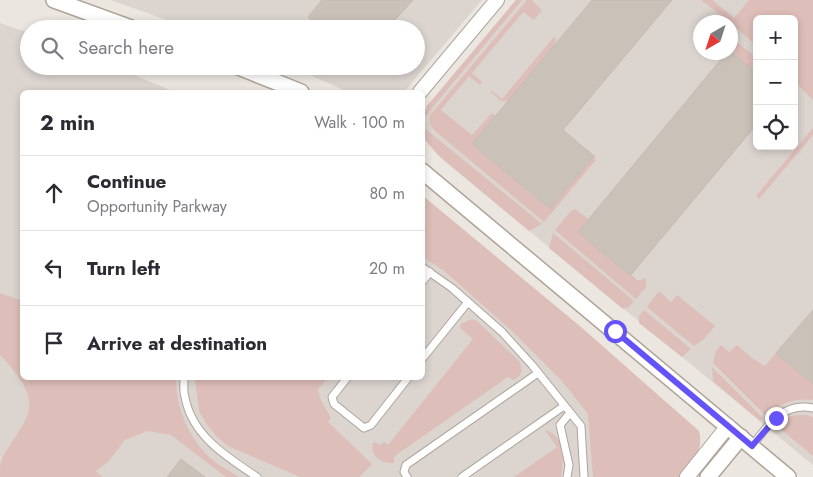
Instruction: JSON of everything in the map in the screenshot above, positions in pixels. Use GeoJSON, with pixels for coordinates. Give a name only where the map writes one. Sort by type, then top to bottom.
{"type":"FeatureCollection","features":[{"type":"Feature","properties":{"kind":"main road"},"geometry":{"type":"LineString","coordinates":[[54,0],[109,20]]}},
{"type":"Feature","properties":{"kind":"main road"},"geometry":{"type":"LineString","coordinates":[[255,75],[282,88]]}},
{"type":"Feature","properties":{"kind":"main road"},"geometry":{"type":"LineString","coordinates":[[425,174],[788,477]]}},
{"type":"Feature","properties":{"kind":"main road"},"geometry":{"type":"LineString","coordinates":[[708,477],[746,441]]}},
{"type":"Feature","properties":{"kind":"street"},"geometry":{"type":"LineString","coordinates":[[422,90],[497,0]]}},
{"type":"Feature","properties":{"kind":"street"},"geometry":{"type":"LineString","coordinates":[[687,477],[728,426]]}},
{"type":"Feature","properties":{"kind":"lane"},"geometry":{"type":"LineString","coordinates":[[425,268],[502,332],[581,426],[584,477]]}},
{"type":"Feature","properties":{"kind":"lane"},"geometry":{"type":"LineString","coordinates":[[425,278],[430,272]]}},
{"type":"Feature","properties":{"kind":"lane"},"geometry":{"type":"LineString","coordinates":[[425,356],[468,302]]}},
{"type":"Feature","properties":{"kind":"lane"},"geometry":{"type":"LineString","coordinates":[[407,477],[404,472],[406,465],[538,373]]}},
{"type":"Feature","properties":{"kind":"lane"},"geometry":{"type":"LineString","coordinates":[[184,380],[184,397],[193,422],[214,447],[257,477]]}},
{"type":"Feature","properties":{"kind":"lane"},"geometry":{"type":"LineString","coordinates":[[345,380],[332,396],[334,404],[364,428],[371,425],[406,380]]}},
{"type":"Feature","properties":{"kind":"lane"},"geometry":{"type":"LineString","coordinates":[[462,477],[564,406]]}},
{"type":"Feature","properties":{"kind":"lane"},"geometry":{"type":"LineString","coordinates":[[746,441],[784,412],[794,408],[813,408]]}},
{"type":"Feature","properties":{"kind":"lane"},"geometry":{"type":"LineString","coordinates":[[567,477],[569,466],[560,426],[570,413]]}},
{"type":"Feature","properties":{"kind":"shaded area"},"geometry":{"type":"Polygon","coordinates":[[[111,0],[482,0],[425,67],[425,20],[166,20],[111,0]]]}},
{"type":"Feature","properties":{"kind":"shaded area"},"geometry":{"type":"Polygon","coordinates":[[[516,0],[813,0],[813,465],[442,159],[425,138],[425,111],[427,106],[516,0]]]}},
{"type":"Feature","properties":{"kind":"shaded area"},"geometry":{"type":"Polygon","coordinates":[[[516,0],[522,0],[425,117],[427,106],[516,0]]]}},
{"type":"Feature","properties":{"kind":"shaded area"},"geometry":{"type":"Polygon","coordinates":[[[527,0],[533,0],[542,10],[534,20],[523,12],[472,73],[482,82],[480,85],[469,76],[441,110],[472,135],[492,113],[495,116],[472,144],[549,209],[595,157],[595,161],[544,222],[435,131],[430,121],[431,114],[527,0]]]}},
{"type":"Feature","properties":{"kind":"shaded area"},"geometry":{"type":"Polygon","coordinates":[[[701,0],[712,0],[730,15],[721,15],[701,0]]]}},
{"type":"Feature","properties":{"kind":"shaded area"},"geometry":{"type":"Polygon","coordinates":[[[749,0],[813,0],[813,100],[798,85],[798,15],[753,15],[753,42],[738,29],[736,15],[749,0]]]}},
{"type":"Feature","properties":{"kind":"shaded area"},"geometry":{"type":"Polygon","coordinates":[[[0,23],[20,30],[20,75],[134,75],[170,90],[20,90],[20,380],[425,380],[425,209],[708,465],[699,477],[0,477],[0,23]]]}},
{"type":"Feature","properties":{"kind":"shaded area"},"geometry":{"type":"Polygon","coordinates":[[[554,37],[556,38],[555,44],[508,101],[501,101],[491,92],[502,99],[554,37]]]}},
{"type":"Feature","properties":{"kind":"shaded area"},"geometry":{"type":"Polygon","coordinates":[[[738,43],[753,55],[753,70],[738,57],[738,43]]]}},
{"type":"Feature","properties":{"kind":"shaded area"},"geometry":{"type":"Polygon","coordinates":[[[310,75],[418,75],[406,90],[344,90],[310,75]]]}},
{"type":"Feature","properties":{"kind":"shaded area"},"geometry":{"type":"Polygon","coordinates":[[[813,128],[813,135],[759,199],[756,196],[795,150],[798,150],[798,146],[813,128]]]}},
{"type":"Feature","properties":{"kind":"shaded area"},"geometry":{"type":"Polygon","coordinates":[[[425,129],[542,224],[529,231],[438,155],[426,141],[425,129]]]}},
{"type":"Feature","properties":{"kind":"shaded area"},"geometry":{"type":"Polygon","coordinates":[[[425,197],[581,327],[699,431],[699,450],[694,461],[682,477],[593,477],[588,414],[562,381],[513,332],[443,270],[425,258],[425,197]]]}},
{"type":"Feature","properties":{"kind":"shaded area"},"geometry":{"type":"Polygon","coordinates":[[[575,209],[588,219],[578,232],[629,276],[631,274],[637,280],[644,278],[646,280],[646,287],[636,299],[555,230],[571,211],[575,209]]]}},
{"type":"Feature","properties":{"kind":"shaded area"},"geometry":{"type":"Polygon","coordinates":[[[553,233],[634,301],[629,307],[623,309],[549,248],[553,233]]]}},
{"type":"Feature","properties":{"kind":"shaded area"},"geometry":{"type":"Polygon","coordinates":[[[659,291],[671,302],[677,295],[715,326],[704,339],[694,346],[647,307],[659,291]]]}},
{"type":"Feature","properties":{"kind":"shaded area"},"geometry":{"type":"Polygon","coordinates":[[[0,293],[20,300],[20,379],[0,355],[0,293]]]}},
{"type":"Feature","properties":{"kind":"shaded area"},"geometry":{"type":"Polygon","coordinates":[[[644,310],[691,349],[682,357],[639,323],[639,316],[644,310]]]}},
{"type":"Feature","properties":{"kind":"shaded area"},"geometry":{"type":"Polygon","coordinates":[[[472,319],[477,321],[519,361],[522,369],[521,374],[514,380],[508,377],[396,455],[394,463],[381,460],[373,452],[373,443],[380,445],[384,442],[388,445],[473,339],[460,328],[461,324],[472,319]]]}},
{"type":"Feature","properties":{"kind":"shaded area"},"geometry":{"type":"Polygon","coordinates":[[[721,345],[729,352],[737,345],[765,366],[776,353],[813,384],[813,400],[788,402],[766,416],[713,363],[716,351],[721,345]]]}},
{"type":"Feature","properties":{"kind":"shaded area"},"geometry":{"type":"Polygon","coordinates":[[[712,367],[763,418],[760,421],[713,381],[712,367]]]}},
{"type":"Feature","properties":{"kind":"shaded area"},"geometry":{"type":"Polygon","coordinates":[[[20,380],[176,380],[178,399],[188,429],[200,447],[211,458],[239,477],[226,477],[171,435],[147,431],[125,440],[108,462],[96,471],[102,477],[0,477],[2,458],[21,428],[29,410],[27,392],[20,380]]]}},
{"type":"Feature","properties":{"kind":"shaded area"},"geometry":{"type":"Polygon","coordinates":[[[195,380],[326,380],[318,389],[320,398],[331,418],[328,422],[372,464],[359,477],[300,477],[228,446],[216,436],[199,411],[195,380]]]}},
{"type":"Feature","properties":{"kind":"shaded area"},"geometry":{"type":"Polygon","coordinates":[[[806,415],[813,417],[813,456],[777,426],[783,420],[790,417],[806,415]]]}},
{"type":"Feature","properties":{"kind":"shaded area"},"geometry":{"type":"Polygon","coordinates":[[[545,430],[557,437],[560,443],[563,456],[561,477],[514,477],[557,447],[545,430]]]}},
{"type":"Feature","properties":{"kind":"building"},"geometry":{"type":"Polygon","coordinates":[[[322,0],[413,0],[395,20],[312,20],[308,17],[322,0]]]}},
{"type":"Feature","properties":{"kind":"building"},"geometry":{"type":"Polygon","coordinates":[[[592,0],[672,0],[563,130],[594,156],[550,209],[472,144],[592,0]]]}},
{"type":"Feature","properties":{"kind":"building"},"geometry":{"type":"Polygon","coordinates":[[[738,58],[753,70],[753,129],[630,276],[578,232],[720,60],[738,60],[738,58]]]}},
{"type":"Feature","properties":{"kind":"building"},"geometry":{"type":"Polygon","coordinates":[[[813,310],[813,384],[776,353],[813,310]]]}},
{"type":"Feature","properties":{"kind":"building"},"geometry":{"type":"Polygon","coordinates":[[[181,459],[205,477],[167,477],[181,459]]]}},
{"type":"Feature","properties":{"kind":"route"},"geometry":{"type":"LineString","coordinates":[[615,331],[752,446],[776,418]]}}]}
